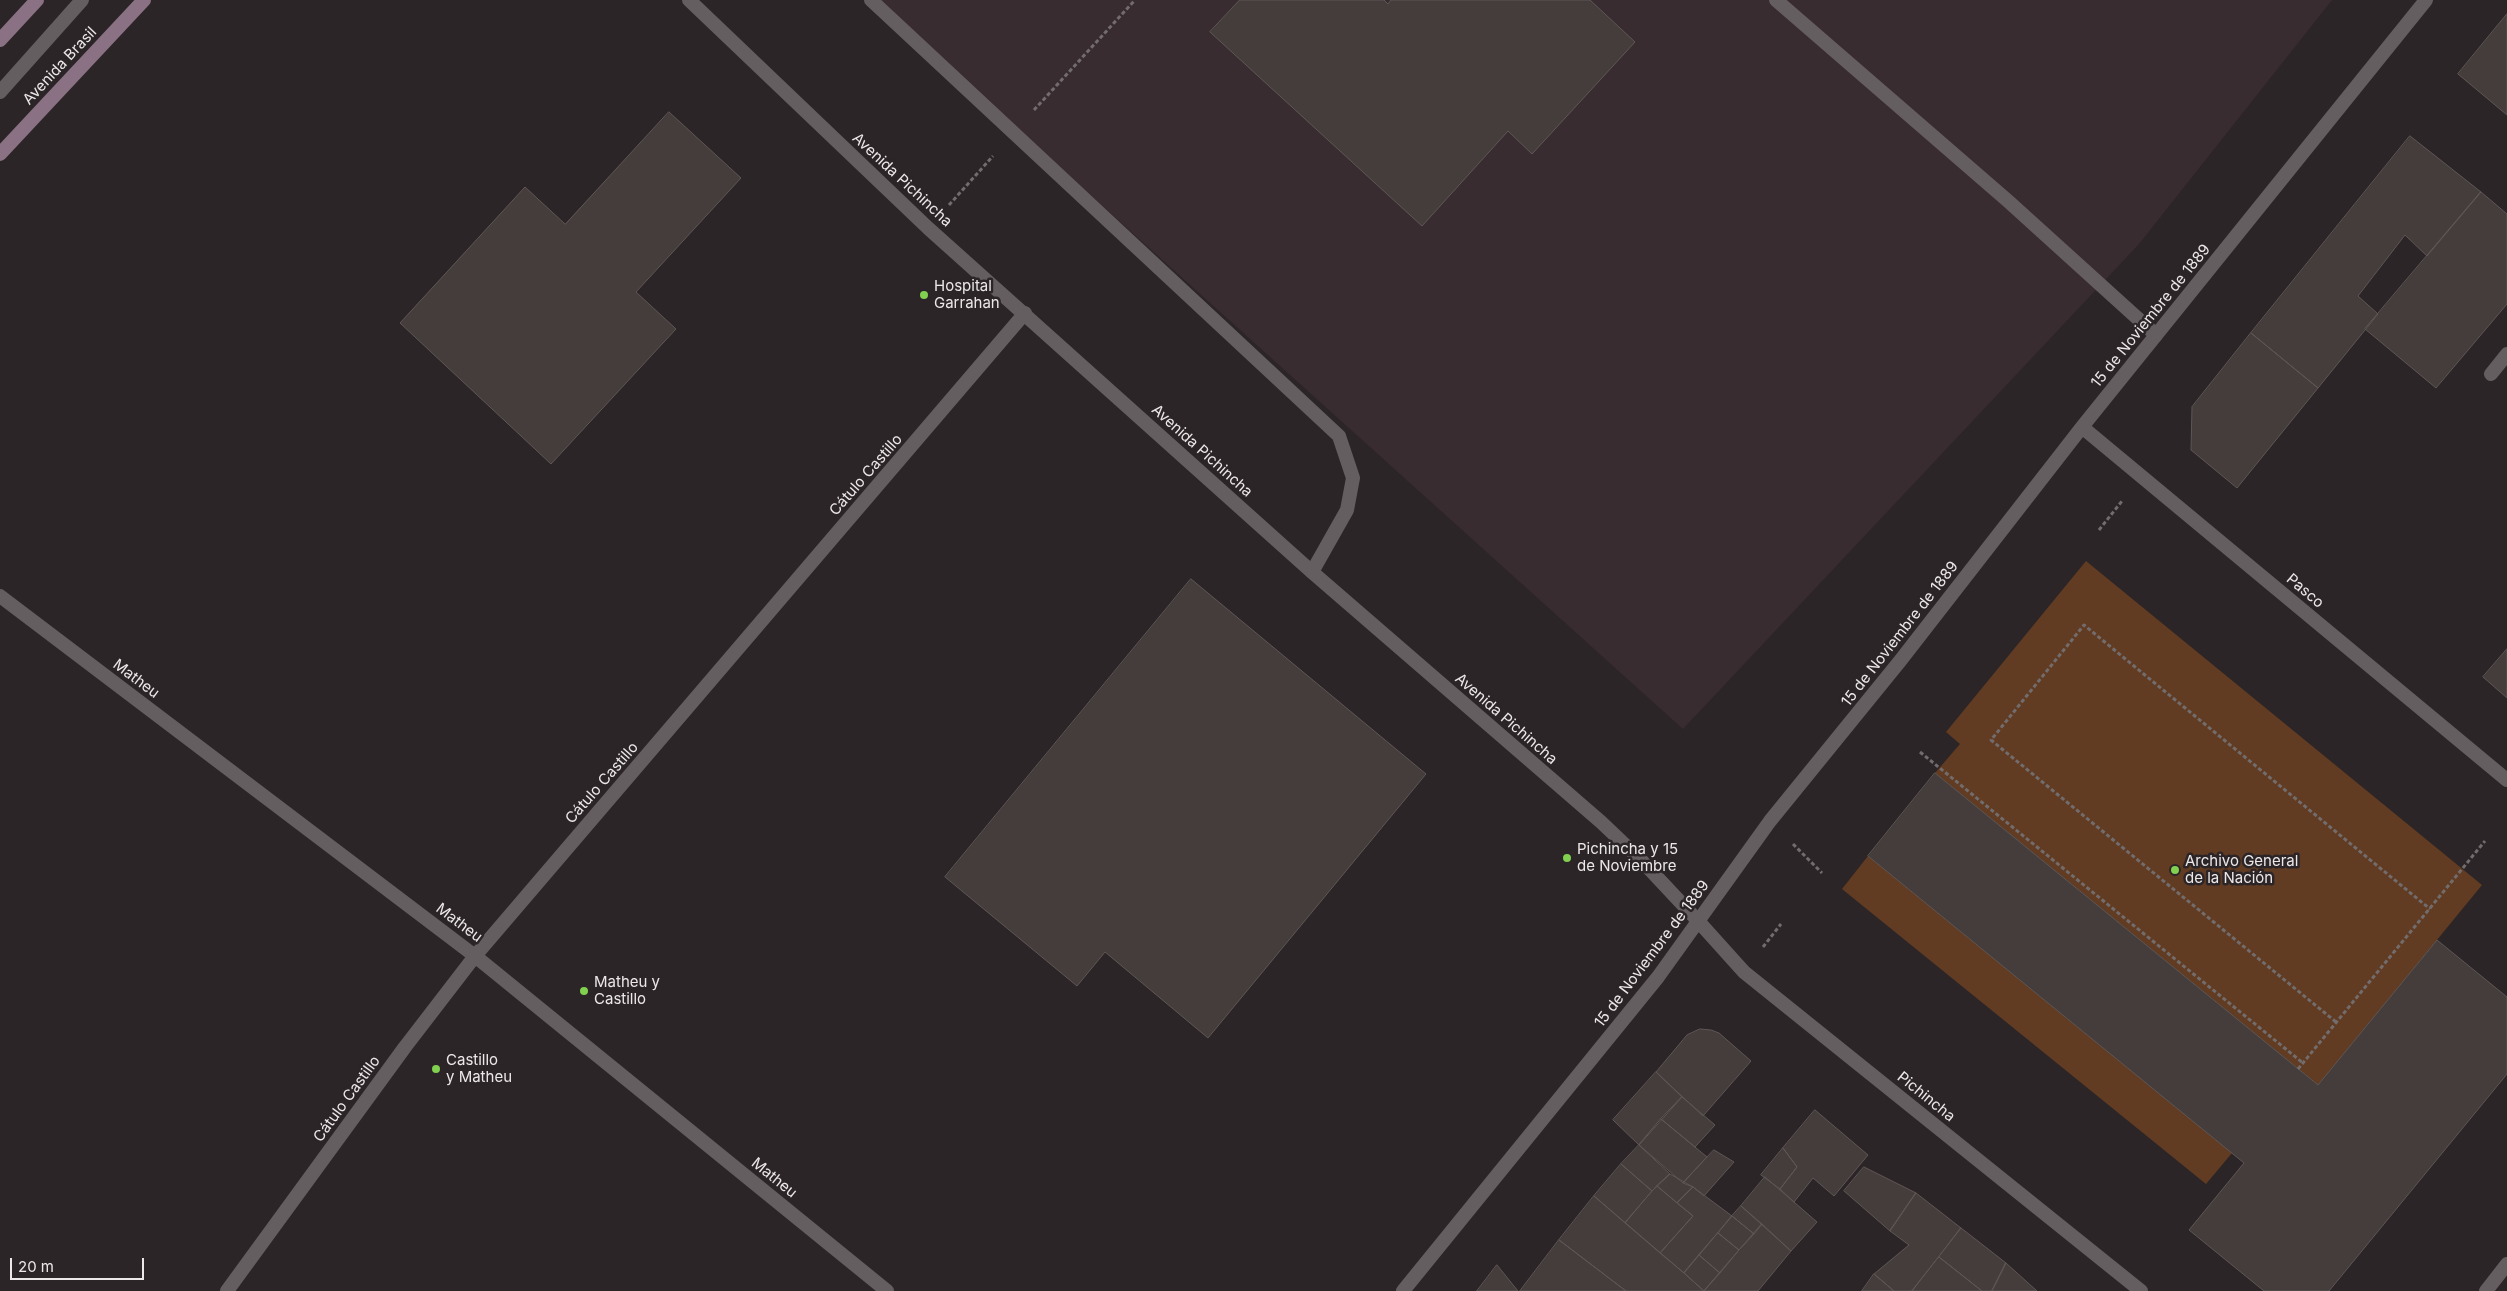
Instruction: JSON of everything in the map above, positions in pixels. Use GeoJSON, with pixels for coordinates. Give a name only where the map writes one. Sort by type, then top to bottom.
{"type":"FeatureCollection","features":[{"type":"Feature","properties":{"kind":"main road"},"geometry":{"type":"LineString","coordinates":[[0,40],[37,0]]}},
{"type":"Feature","properties":{"kind":"main road","name":"Avenida Brasil"},"geometry":{"type":"LineString","coordinates":[[0,154],[144,0]]}},
{"type":"Feature","properties":{"kind":"street"},"geometry":{"type":"LineString","coordinates":[[0,92],[82,0]]}},
{"type":"Feature","properties":{"kind":"street","name":"Avenida Pichincha"},"geometry":{"type":"LineString","coordinates":[[689,0],[928,228],[1312,572],[1601,822],[1641,860],[1698,922]]}},
{"type":"Feature","properties":{"kind":"street"},"geometry":{"type":"LineString","coordinates":[[871,0],[1339,436],[1353,478],[1347,510],[1312,572]]}},
{"type":"Feature","properties":{"kind":"street"},"geometry":{"type":"LineString","coordinates":[[1776,0],[2008,201],[2156,335]]}},
{"type":"Feature","properties":{"kind":"street","name":"15 de Noviembre de 1889"},"geometry":{"type":"LineString","coordinates":[[1403,1291],[1651,985],[1770,821],[1900,661],[2082,427],[2426,0]]}},
{"type":"Feature","properties":{"kind":"street","name":"Cátulo Castillo"},"geometry":{"type":"LineString","coordinates":[[227,1291],[405,1047],[475,956],[1025,313]]}},
{"type":"Feature","properties":{"kind":"street"},"geometry":{"type":"LineString","coordinates":[[2491,374],[2507,354]]}},
{"type":"Feature","properties":{"kind":"street","name":"Pasco"},"geometry":{"type":"LineString","coordinates":[[2082,427],[2507,780]]}},
{"type":"Feature","properties":{"kind":"street","name":"Matheu"},"geometry":{"type":"LineString","coordinates":[[0,596],[475,956],[887,1291]]}},
{"type":"Feature","properties":{"kind":"street","name":"Pichincha"},"geometry":{"type":"LineString","coordinates":[[1698,922],[1744,972],[2141,1291]]}},
{"type":"Feature","properties":{"kind":"street"},"geometry":{"type":"LineString","coordinates":[[2486,1291],[2507,1264]]}},
{"type":"Feature","properties":{"kind":"path"},"geometry":{"type":"LineString","coordinates":[[1031,114],[1135,0]]}},
{"type":"Feature","properties":{"kind":"path"},"geometry":{"type":"LineString","coordinates":[[928,228],[999,149]]}},
{"type":"Feature","properties":{"kind":"path"},"geometry":{"type":"LineString","coordinates":[[2099,530],[2141,477]]}},
{"type":"Feature","properties":{"kind":"path"},"geometry":{"type":"LineString","coordinates":[[2336,1022],[1991,740],[2084,625],[2430,908]]}},
{"type":"Feature","properties":{"kind":"path"},"geometry":{"type":"LineString","coordinates":[[1920,752],[2303,1063]]}},
{"type":"Feature","properties":{"kind":"path"},"geometry":{"type":"LineString","coordinates":[[1770,821],[1822,873]]}},
{"type":"Feature","properties":{"kind":"path"},"geometry":{"type":"LineString","coordinates":[[2298,1069],[2485,841]]}},
{"type":"Feature","properties":{"kind":"shaded area"},"geometry":{"type":"Polygon","coordinates":[[[874,0],[2332,0],[2139,244],[1683,729],[874,0]]]}},
{"type":"Feature","properties":{"kind":"shaded area"},"geometry":{"type":"Polygon","coordinates":[[[2086,561],[2482,885],[2318,1085],[1935,773],[1960,744],[1946,732],[2086,561]]]}},
{"type":"Feature","properties":{"kind":"shaded area"},"geometry":{"type":"Polygon","coordinates":[[[1868,856],[2232,1153],[2206,1184],[1842,889],[1868,856]]]}},
{"type":"Feature","properties":{"kind":"building"},"geometry":{"type":"Polygon","coordinates":[[[1240,0],[1384,0],[1388,4],[1391,0],[1590,0],[1635,42],[1532,154],[1508,131],[1422,226],[1210,32],[1240,0]]]}},
{"type":"Feature","properties":{"kind":"building"},"geometry":{"type":"Polygon","coordinates":[[[2507,14],[2507,115],[2458,74],[2507,14]]]}},
{"type":"Feature","properties":{"kind":"building"},"geometry":{"type":"Polygon","coordinates":[[[669,112],[741,178],[636,292],[676,329],[551,464],[400,323],[525,187],[565,224],[669,112]]]}},
{"type":"Feature","properties":{"kind":"building"},"geometry":{"type":"Polygon","coordinates":[[[2410,136],[2481,192],[2427,256],[2405,235],[2358,296],[2378,314],[2318,388],[2251,333],[2410,136]]]}},
{"type":"Feature","properties":{"kind":"building"},"geometry":{"type":"Polygon","coordinates":[[[2481,192],[2507,214],[2507,304],[2436,388],[2365,329],[2481,192]]]}},
{"type":"Feature","properties":{"kind":"building"},"geometry":{"type":"Polygon","coordinates":[[[2251,333],[2318,388],[2237,488],[2191,450],[2192,407],[2251,333]]]}},
{"type":"Feature","properties":{"kind":"building"},"geometry":{"type":"Polygon","coordinates":[[[1191,579],[1426,774],[1208,1038],[1105,952],[1077,986],[945,877],[1191,579]]]}},
{"type":"Feature","properties":{"kind":"building"},"geometry":{"type":"Polygon","coordinates":[[[2507,649],[2507,698],[2483,677],[2507,649]]]}},
{"type":"Feature","properties":{"kind":"building"},"geometry":{"type":"Polygon","coordinates":[[[1935,773],[2318,1085],[2437,940],[2507,997],[2507,1074],[2329,1291],[2264,1291],[2189,1230],[2244,1163],[1868,856],[1935,773]]]}},
{"type":"Feature","properties":{"kind":"building"},"geometry":{"type":"Polygon","coordinates":[[[1700,1029],[1719,1033],[1751,1061],[1703,1116],[1656,1072],[1687,1035],[1700,1029]]]}},
{"type":"Feature","properties":{"kind":"building"},"geometry":{"type":"Polygon","coordinates":[[[1656,1072],[1682,1097],[1639,1145],[1613,1120],[1656,1072]]]}},
{"type":"Feature","properties":{"kind":"building"},"geometry":{"type":"Polygon","coordinates":[[[1682,1097],[1715,1125],[1695,1147],[1661,1119],[1682,1097]]]}},
{"type":"Feature","properties":{"kind":"building"},"geometry":{"type":"Polygon","coordinates":[[[1815,1110],[1868,1155],[1834,1196],[1813,1178],[1794,1202],[1780,1189],[1797,1167],[1783,1148],[1815,1110]]]}},
{"type":"Feature","properties":{"kind":"building"},"geometry":{"type":"Polygon","coordinates":[[[1661,1119],[1707,1157],[1683,1183],[1639,1145],[1661,1119]]]}},
{"type":"Feature","properties":{"kind":"building"},"geometry":{"type":"Polygon","coordinates":[[[1639,1145],[1670,1174],[1652,1191],[1621,1164],[1639,1145]]]}},
{"type":"Feature","properties":{"kind":"building"},"geometry":{"type":"Polygon","coordinates":[[[1783,1148],[1797,1167],[1780,1189],[1761,1175],[1783,1148]]]}},
{"type":"Feature","properties":{"kind":"building"},"geometry":{"type":"Polygon","coordinates":[[[1714,1150],[1734,1162],[1704,1196],[1693,1187],[1683,1183],[1714,1150]]]}},
{"type":"Feature","properties":{"kind":"building"},"geometry":{"type":"Polygon","coordinates":[[[1621,1164],[1652,1191],[1625,1223],[1594,1196],[1621,1164]]]}},
{"type":"Feature","properties":{"kind":"building"},"geometry":{"type":"Polygon","coordinates":[[[1864,1167],[1916,1193],[1890,1231],[1844,1191],[1864,1167]]]}},
{"type":"Feature","properties":{"kind":"building"},"geometry":{"type":"Polygon","coordinates":[[[1670,1174],[1693,1187],[1677,1203],[1657,1186],[1670,1174]]]}},
{"type":"Feature","properties":{"kind":"building"},"geometry":{"type":"Polygon","coordinates":[[[1765,1177],[1817,1222],[1791,1251],[1741,1206],[1765,1177]]]}},
{"type":"Feature","properties":{"kind":"building"},"geometry":{"type":"Polygon","coordinates":[[[1657,1186],[1693,1216],[1660,1253],[1625,1223],[1657,1186]]]}},
{"type":"Feature","properties":{"kind":"building"},"geometry":{"type":"Polygon","coordinates":[[[1693,1187],[1732,1216],[1684,1273],[1660,1253],[1693,1216],[1677,1203],[1693,1187]]]}},
{"type":"Feature","properties":{"kind":"building"},"geometry":{"type":"Polygon","coordinates":[[[1916,1193],[1961,1228],[1912,1291],[1894,1291],[1874,1274],[1909,1245],[1890,1231],[1916,1193]]]}},
{"type":"Feature","properties":{"kind":"building"},"geometry":{"type":"Polygon","coordinates":[[[1594,1196],[1704,1291],[1626,1291],[1559,1240],[1594,1196]]]}},
{"type":"Feature","properties":{"kind":"building"},"geometry":{"type":"Polygon","coordinates":[[[1741,1206],[1762,1224],[1754,1234],[1732,1216],[1741,1206]]]}},
{"type":"Feature","properties":{"kind":"building"},"geometry":{"type":"Polygon","coordinates":[[[1732,1216],[1754,1234],[1739,1250],[1718,1233],[1732,1216]]]}},
{"type":"Feature","properties":{"kind":"building"},"geometry":{"type":"Polygon","coordinates":[[[1762,1224],[1791,1251],[1758,1291],[1704,1291],[1762,1224]]]}},
{"type":"Feature","properties":{"kind":"building"},"geometry":{"type":"Polygon","coordinates":[[[1961,1228],[2006,1263],[1992,1291],[1982,1291],[1939,1257],[1961,1228]]]}},
{"type":"Feature","properties":{"kind":"building"},"geometry":{"type":"Polygon","coordinates":[[[1718,1233],[1739,1250],[1720,1273],[1699,1255],[1718,1233]]]}},
{"type":"Feature","properties":{"kind":"building"},"geometry":{"type":"Polygon","coordinates":[[[1559,1240],[1626,1291],[1520,1291],[1559,1240]]]}},
{"type":"Feature","properties":{"kind":"building"},"geometry":{"type":"Polygon","coordinates":[[[1699,1255],[1720,1273],[1704,1291],[1684,1273],[1699,1255]]]}},
{"type":"Feature","properties":{"kind":"building"},"geometry":{"type":"Polygon","coordinates":[[[1939,1257],[1982,1291],[1912,1291],[1939,1257]]]}},
{"type":"Feature","properties":{"kind":"building"},"geometry":{"type":"Polygon","coordinates":[[[2006,1263],[2037,1291],[1992,1291],[2006,1263]]]}},
{"type":"Feature","properties":{"kind":"building"},"geometry":{"type":"Polygon","coordinates":[[[1497,1265],[1518,1291],[1477,1291],[1497,1265]]]}},
{"type":"Feature","properties":{"kind":"building"},"geometry":{"type":"Polygon","coordinates":[[[1874,1274],[1894,1291],[1862,1291],[1874,1274]]]}},
{"type":"Feature","properties":{"kind":"place","name":"Hospital Garrahan"},"geometry":{"type":"Point","coordinates":[924,295]}},
{"type":"Feature","properties":{"kind":"place","name":"Pichincha y 15 de Noviembre"},"geometry":{"type":"Point","coordinates":[1567,858]}},
{"type":"Feature","properties":{"kind":"place","name":"Archivo General de la Nación"},"geometry":{"type":"Point","coordinates":[2175,870]}},
{"type":"Feature","properties":{"kind":"place","name":"Matheu y Castillo"},"geometry":{"type":"Point","coordinates":[584,991]}},
{"type":"Feature","properties":{"kind":"place","name":"Castillo y Matheu"},"geometry":{"type":"Point","coordinates":[436,1069]}}]}
